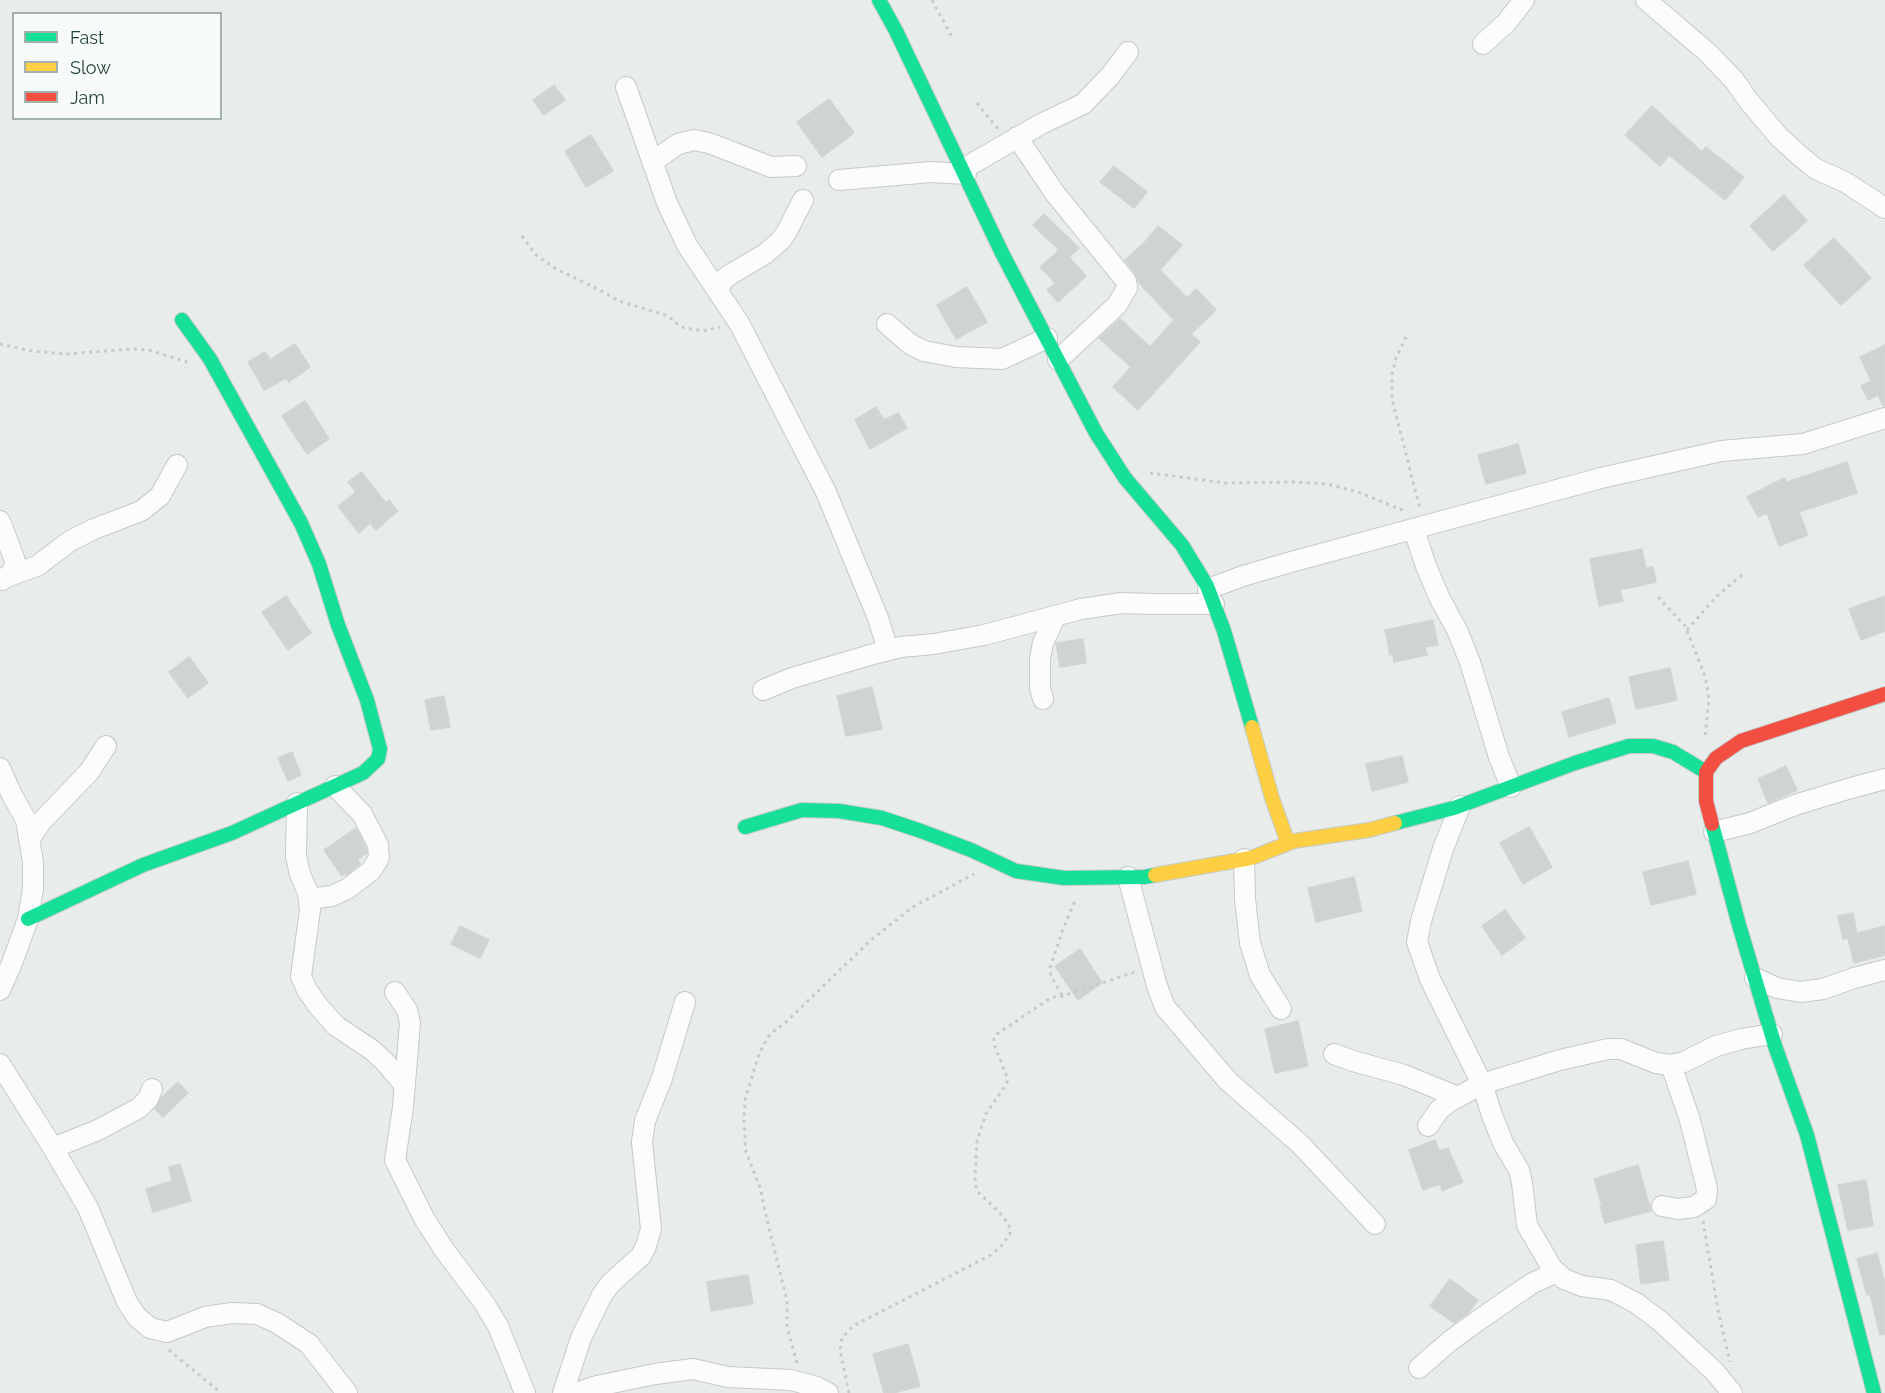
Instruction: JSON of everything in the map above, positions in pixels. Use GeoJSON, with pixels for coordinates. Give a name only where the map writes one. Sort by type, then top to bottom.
{"type":"FeatureCollection","features":[{"type":"Feature","properties":{"kind":"street"},"geometry":{"type":"LineString","coordinates":[[879,0],[1002,253],[1096,433],[1125,478],[1182,545],[1211,596],[1224,631],[1272,798],[1288,843]]}},
{"type":"Feature","properties":{"kind":"street"},"geometry":{"type":"LineString","coordinates":[[1483,44],[1506,23],[1524,0]]}},
{"type":"Feature","properties":{"kind":"street"},"geometry":{"type":"LineString","coordinates":[[1646,0],[1708,53],[1734,80],[1779,137],[1800,156],[1816,169],[1845,182],[1885,208]]}},
{"type":"Feature","properties":{"kind":"street"},"geometry":{"type":"LineString","coordinates":[[839,180],[932,172],[964,172],[1013,140],[1083,104],[1104,84],[1128,52]]}},
{"type":"Feature","properties":{"kind":"street"},"geometry":{"type":"LineString","coordinates":[[626,87],[667,203],[687,245],[739,323],[826,492],[878,618],[888,650]]}},
{"type":"Feature","properties":{"kind":"street"},"geometry":{"type":"LineString","coordinates":[[652,162],[678,144],[694,140],[709,143],[771,167],[796,166]]}},
{"type":"Feature","properties":{"kind":"street"},"geometry":{"type":"LineString","coordinates":[[1013,140],[1126,281],[1127,288],[1117,305],[1058,360]]}},
{"type":"Feature","properties":{"kind":"street"},"geometry":{"type":"LineString","coordinates":[[718,289],[724,279],[765,254],[780,241],[803,200]]}},
{"type":"Feature","properties":{"kind":"street"},"geometry":{"type":"LineString","coordinates":[[28,919],[143,865],[232,834],[363,773],[378,759],[380,749],[376,729],[338,625],[319,564],[306,533],[215,368],[182,320]]}},
{"type":"Feature","properties":{"kind":"street"},"geometry":{"type":"LineString","coordinates":[[886,324],[910,344],[924,351],[956,357],[1002,359],[1047,338]]}},
{"type":"Feature","properties":{"kind":"street"},"geometry":{"type":"LineString","coordinates":[[763,690],[792,678],[888,650],[984,635],[1081,609],[1122,603],[1154,604],[1211,596],[1281,565],[1424,524],[1601,478],[1721,451],[1803,444],[1885,418]]}},
{"type":"Feature","properties":{"kind":"street"},"geometry":{"type":"LineString","coordinates":[[3,579],[37,566],[70,541],[94,529],[141,512],[159,496],[177,465]]}},
{"type":"Feature","properties":{"kind":"street"},"geometry":{"type":"LineString","coordinates":[[0,521],[15,561],[14,569],[3,579]]}},
{"type":"Feature","properties":{"kind":"street"},"geometry":{"type":"LineString","coordinates":[[1424,524],[1426,566],[1470,663],[1495,747],[1511,787]]}},
{"type":"Feature","properties":{"kind":"street"},"geometry":{"type":"LineString","coordinates":[[1043,699],[1040,688],[1040,659],[1043,643],[1055,617]]}},
{"type":"Feature","properties":{"kind":"street"},"geometry":{"type":"LineString","coordinates":[[1874,1393],[1807,1135],[1755,978],[1706,801],[1708,769],[1716,758],[1741,741],[1885,694]]}},
{"type":"Feature","properties":{"kind":"street"},"geometry":{"type":"LineString","coordinates":[[29,840],[41,822],[89,772],[106,746]]}},
{"type":"Feature","properties":{"kind":"street"},"geometry":{"type":"LineString","coordinates":[[745,826],[802,810],[839,811],[882,818],[921,831],[1016,871],[1064,878],[1144,877],[1244,859],[1288,843],[1369,830],[1460,806],[1575,763],[1629,746],[1653,747],[1673,752],[1708,769]]}},
{"type":"Feature","properties":{"kind":"street"},"geometry":{"type":"LineString","coordinates":[[0,768],[26,820],[33,862],[33,889],[28,919],[0,990]]}},
{"type":"Feature","properties":{"kind":"street"},"geometry":{"type":"LineString","coordinates":[[1714,832],[1750,823],[1795,805],[1885,779]]}},
{"type":"Feature","properties":{"kind":"street"},"geometry":{"type":"LineString","coordinates":[[309,899],[332,896],[347,889],[371,871],[379,858],[378,845],[362,814],[335,786]]}},
{"type":"Feature","properties":{"kind":"street"},"geometry":{"type":"LineString","coordinates":[[297,803],[296,856],[309,899],[310,918],[301,976],[307,990],[336,1026],[372,1050],[405,1086]]}},
{"type":"Feature","properties":{"kind":"street"},"geometry":{"type":"LineString","coordinates":[[1460,806],[1443,849],[1421,921],[1417,942],[1430,979],[1482,1083],[1503,1143],[1519,1170],[1527,1225],[1556,1272],[1564,1280],[1582,1286],[1611,1290],[1636,1303],[1660,1321],[1715,1372],[1732,1393]]}},
{"type":"Feature","properties":{"kind":"street"},"geometry":{"type":"LineString","coordinates":[[1244,859],[1245,899],[1250,943],[1260,975],[1281,1009]]}},
{"type":"Feature","properties":{"kind":"street"},"geometry":{"type":"LineString","coordinates":[[1128,877],[1165,1007],[1228,1081],[1300,1144],[1375,1224]]}},
{"type":"Feature","properties":{"kind":"street"},"geometry":{"type":"LineString","coordinates":[[1755,978],[1777,988],[1801,992],[1822,989],[1885,970]]}},
{"type":"Feature","properties":{"kind":"street"},"geometry":{"type":"LineString","coordinates":[[395,992],[406,1010],[410,1023],[405,1086],[395,1160],[425,1220],[498,1326],[525,1393]]}},
{"type":"Feature","properties":{"kind":"street"},"geometry":{"type":"LineString","coordinates":[[563,1393],[581,1338],[602,1294],[641,1256],[646,1246],[651,1229],[642,1142],[645,1121],[662,1078],[685,1002]]}},
{"type":"Feature","properties":{"kind":"street"},"geometry":{"type":"LineString","coordinates":[[1428,1126],[1439,1110],[1482,1083],[1560,1060],[1608,1049],[1621,1049],[1656,1063],[1671,1065],[1684,1062],[1716,1046],[1772,1034]]}},
{"type":"Feature","properties":{"kind":"street"},"geometry":{"type":"LineString","coordinates":[[1334,1054],[1404,1076],[1458,1097]]}},
{"type":"Feature","properties":{"kind":"street"},"geometry":{"type":"LineString","coordinates":[[0,1064],[88,1208],[127,1302],[137,1317],[150,1328],[167,1332],[205,1317],[232,1313],[256,1314],[277,1323],[309,1344],[347,1393]]}},
{"type":"Feature","properties":{"kind":"street"},"geometry":{"type":"LineString","coordinates":[[1662,1206],[1678,1209],[1694,1207],[1706,1199],[1707,1189],[1690,1120],[1671,1065]]}},
{"type":"Feature","properties":{"kind":"street"},"geometry":{"type":"LineString","coordinates":[[53,1148],[98,1130],[140,1108],[148,1099],[152,1089]]}},
{"type":"Feature","properties":{"kind":"street"},"geometry":{"type":"LineString","coordinates":[[1419,1368],[1450,1341],[1530,1284],[1556,1272]]}},
{"type":"Feature","properties":{"kind":"street"},"geometry":{"type":"LineString","coordinates":[[576,1393],[597,1386],[655,1374],[693,1369],[728,1377],[791,1380],[818,1387],[828,1393]]}},
{"type":"Feature","properties":{"kind":"path"},"geometry":{"type":"LineString","coordinates":[[932,0],[952,37]]}},
{"type":"Feature","properties":{"kind":"path"},"geometry":{"type":"LineString","coordinates":[[977,103],[1013,140]]}},
{"type":"Feature","properties":{"kind":"path"},"geometry":{"type":"LineString","coordinates":[[522,236],[536,255],[556,269],[619,301],[668,316],[681,327],[703,331],[739,323]]}},
{"type":"Feature","properties":{"kind":"path"},"geometry":{"type":"LineString","coordinates":[[1406,337],[1396,358],[1392,375],[1392,399],[1424,524]]}},
{"type":"Feature","properties":{"kind":"path"},"geometry":{"type":"LineString","coordinates":[[0,344],[32,351],[66,354],[132,349],[149,350],[180,361],[215,368]]}},
{"type":"Feature","properties":{"kind":"path"},"geometry":{"type":"LineString","coordinates":[[1119,469],[1225,483],[1327,484],[1358,492],[1424,524]]}},
{"type":"Feature","properties":{"kind":"path"},"geometry":{"type":"LineString","coordinates":[[1688,630],[1717,596],[1742,575]]}},
{"type":"Feature","properties":{"kind":"path"},"geometry":{"type":"LineString","coordinates":[[1658,597],[1688,630],[1707,684],[1708,712],[1705,744],[1708,769]]}},
{"type":"Feature","properties":{"kind":"path"},"geometry":{"type":"LineString","coordinates":[[805,1384],[794,1357],[787,1327],[787,1301],[761,1190],[746,1152],[745,1100],[759,1054],[768,1037],[872,939],[913,907],[997,862]]}},
{"type":"Feature","properties":{"kind":"path"},"geometry":{"type":"LineString","coordinates":[[1063,996],[1051,976],[1050,968],[1085,877]]}},
{"type":"Feature","properties":{"kind":"path"},"geometry":{"type":"LineString","coordinates":[[849,1393],[840,1350],[842,1338],[847,1332],[863,1321],[991,1255],[1010,1234],[1010,1228],[1003,1216],[977,1191],[975,1178],[976,1141],[986,1114],[1007,1083],[1007,1077],[994,1044],[997,1034],[1047,1000],[1152,966]]}},
{"type":"Feature","properties":{"kind":"path"},"geometry":{"type":"LineString","coordinates":[[1700,1203],[1718,1310],[1731,1364]]}},
{"type":"Feature","properties":{"kind":"path"},"geometry":{"type":"LineString","coordinates":[[150,1328],[163,1345],[221,1393]]}},
{"type":"Feature","properties":{"kind":"building"},"geometry":{"type":"Polygon","coordinates":[[[554,85],[565,100],[544,115],[533,100],[554,85]]]}},
{"type":"Feature","properties":{"kind":"building"},"geometry":{"type":"Polygon","coordinates":[[[829,99],[854,133],[822,157],[797,122],[829,99]]]}},
{"type":"Feature","properties":{"kind":"building"},"geometry":{"type":"Polygon","coordinates":[[[1652,106],[1702,152],[1706,147],[1744,177],[1725,200],[1669,155],[1660,166],[1625,135],[1652,106]]]}},
{"type":"Feature","properties":{"kind":"building"},"geometry":{"type":"Polygon","coordinates":[[[591,135],[613,171],[586,187],[565,151],[591,135]]]}},
{"type":"Feature","properties":{"kind":"building"},"geometry":{"type":"Polygon","coordinates":[[[1114,166],[1147,192],[1134,208],[1100,182],[1114,166]]]}},
{"type":"Feature","properties":{"kind":"building"},"geometry":{"type":"Polygon","coordinates":[[[1784,195],[1807,221],[1773,251],[1750,226],[1784,195]]]}},
{"type":"Feature","properties":{"kind":"building"},"geometry":{"type":"Polygon","coordinates":[[[1044,214],[1079,248],[1069,257],[1086,276],[1058,302],[1047,290],[1055,283],[1040,267],[1059,250],[1033,225],[1044,214]]]}},
{"type":"Feature","properties":{"kind":"building"},"geometry":{"type":"Polygon","coordinates":[[[1158,226],[1182,245],[1160,270],[1187,298],[1196,289],[1216,310],[1191,334],[1200,342],[1138,410],[1113,387],[1131,367],[1099,338],[1120,319],[1150,347],[1174,320],[1138,282],[1135,273],[1125,260],[1158,226]]]}},
{"type":"Feature","properties":{"kind":"building"},"geometry":{"type":"Polygon","coordinates":[[[1834,238],[1871,278],[1841,305],[1804,265],[1834,238]]]}},
{"type":"Feature","properties":{"kind":"building"},"geometry":{"type":"Polygon","coordinates":[[[967,287],[987,322],[956,339],[937,305],[967,287]]]}},
{"type":"Feature","properties":{"kind":"building"},"geometry":{"type":"Polygon","coordinates":[[[295,344],[310,367],[289,382],[286,378],[264,390],[248,362],[265,352],[270,360],[295,344]]]}},
{"type":"Feature","properties":{"kind":"building"},"geometry":{"type":"Polygon","coordinates":[[[1885,345],[1885,406],[1883,406],[1878,395],[1868,400],[1861,386],[1871,381],[1860,357],[1885,345]]]}},
{"type":"Feature","properties":{"kind":"building"},"geometry":{"type":"Polygon","coordinates":[[[305,401],[329,439],[307,454],[282,416],[305,401]]]}},
{"type":"Feature","properties":{"kind":"building"},"geometry":{"type":"Polygon","coordinates":[[[876,407],[884,420],[898,413],[907,428],[870,449],[855,420],[876,407]]]}},
{"type":"Feature","properties":{"kind":"building"},"geometry":{"type":"Polygon","coordinates":[[[1518,444],[1526,473],[1486,484],[1478,455],[1518,444]]]}},
{"type":"Feature","properties":{"kind":"building"},"geometry":{"type":"Polygon","coordinates":[[[1847,462],[1857,493],[1799,512],[1808,535],[1779,546],[1767,513],[1758,517],[1747,497],[1784,478],[1787,482],[1847,462]]]}},
{"type":"Feature","properties":{"kind":"building"},"geometry":{"type":"Polygon","coordinates":[[[361,472],[386,503],[389,500],[398,511],[376,530],[370,523],[359,533],[338,506],[356,492],[348,482],[361,472]]]}},
{"type":"Feature","properties":{"kind":"building"},"geometry":{"type":"Polygon","coordinates":[[[1642,549],[1646,568],[1653,567],[1656,582],[1620,590],[1623,601],[1599,606],[1590,559],[1642,549]]]}},
{"type":"Feature","properties":{"kind":"building"},"geometry":{"type":"Polygon","coordinates":[[[286,596],[311,633],[288,650],[262,612],[286,596]]]}},
{"type":"Feature","properties":{"kind":"building"},"geometry":{"type":"Polygon","coordinates":[[[1885,596],[1885,631],[1861,640],[1849,609],[1885,596]]]}},
{"type":"Feature","properties":{"kind":"building"},"geometry":{"type":"Polygon","coordinates":[[[1433,620],[1438,645],[1425,647],[1427,655],[1394,662],[1393,654],[1390,655],[1385,630],[1433,620]]]}},
{"type":"Feature","properties":{"kind":"building"},"geometry":{"type":"Polygon","coordinates":[[[1083,639],[1086,663],[1060,667],[1056,643],[1083,639]]]}},
{"type":"Feature","properties":{"kind":"building"},"geometry":{"type":"Polygon","coordinates":[[[189,657],[208,683],[188,698],[169,672],[189,657]]]}},
{"type":"Feature","properties":{"kind":"building"},"geometry":{"type":"Polygon","coordinates":[[[1670,668],[1677,700],[1636,709],[1629,677],[1670,668]]]}},
{"type":"Feature","properties":{"kind":"building"},"geometry":{"type":"Polygon","coordinates":[[[872,687],[882,729],[846,736],[837,696],[872,687]]]}},
{"type":"Feature","properties":{"kind":"building"},"geometry":{"type":"Polygon","coordinates":[[[444,696],[450,727],[431,730],[425,700],[444,696]]]}},
{"type":"Feature","properties":{"kind":"building"},"geometry":{"type":"Polygon","coordinates":[[[1609,698],[1616,723],[1569,737],[1562,712],[1609,698]]]}},
{"type":"Feature","properties":{"kind":"building"},"geometry":{"type":"Polygon","coordinates":[[[292,752],[301,775],[288,781],[278,758],[292,752]]]}},
{"type":"Feature","properties":{"kind":"building"},"geometry":{"type":"Polygon","coordinates":[[[1402,756],[1408,782],[1372,791],[1366,764],[1402,756]]]}},
{"type":"Feature","properties":{"kind":"building"},"geometry":{"type":"Polygon","coordinates":[[[1786,766],[1797,790],[1768,803],[1758,779],[1786,766]]]}},
{"type":"Feature","properties":{"kind":"building"},"geometry":{"type":"Polygon","coordinates":[[[1529,827],[1552,867],[1523,884],[1500,843],[1529,827]]]}},
{"type":"Feature","properties":{"kind":"building"},"geometry":{"type":"Polygon","coordinates":[[[356,828],[367,853],[357,860],[360,864],[342,876],[324,850],[356,828]]]}},
{"type":"Feature","properties":{"kind":"building"},"geometry":{"type":"Polygon","coordinates":[[[1688,861],[1696,894],[1651,905],[1643,872],[1688,861]]]}},
{"type":"Feature","properties":{"kind":"building"},"geometry":{"type":"Polygon","coordinates":[[[1354,877],[1362,911],[1316,922],[1308,888],[1354,877]]]}},
{"type":"Feature","properties":{"kind":"building"},"geometry":{"type":"Polygon","coordinates":[[[1505,910],[1525,938],[1502,955],[1482,926],[1505,910]]]}},
{"type":"Feature","properties":{"kind":"building"},"geometry":{"type":"Polygon","coordinates":[[[1853,913],[1857,933],[1885,926],[1885,955],[1854,963],[1848,938],[1843,939],[1838,916],[1853,913]]]}},
{"type":"Feature","properties":{"kind":"building"},"geometry":{"type":"Polygon","coordinates":[[[460,926],[489,940],[480,958],[451,944],[460,926]]]}},
{"type":"Feature","properties":{"kind":"building"},"geometry":{"type":"Polygon","coordinates":[[[1080,949],[1102,983],[1078,1000],[1055,966],[1080,949]]]}},
{"type":"Feature","properties":{"kind":"building"},"geometry":{"type":"Polygon","coordinates":[[[1298,1021],[1308,1066],[1275,1073],[1265,1029],[1298,1021]]]}},
{"type":"Feature","properties":{"kind":"building"},"geometry":{"type":"Polygon","coordinates":[[[178,1082],[188,1093],[163,1117],[155,1109],[162,1097],[178,1082]]]}},
{"type":"Feature","properties":{"kind":"building"},"geometry":{"type":"Polygon","coordinates":[[[1435,1140],[1439,1151],[1448,1148],[1463,1182],[1442,1191],[1440,1184],[1423,1190],[1409,1150],[1435,1140]]]}},
{"type":"Feature","properties":{"kind":"building"},"geometry":{"type":"Polygon","coordinates":[[[180,1164],[191,1201],[153,1212],[146,1189],[172,1181],[169,1167],[180,1164]]]}},
{"type":"Feature","properties":{"kind":"building"},"geometry":{"type":"Polygon","coordinates":[[[1638,1165],[1651,1211],[1605,1223],[1594,1179],[1638,1165]]]}},
{"type":"Feature","properties":{"kind":"building"},"geometry":{"type":"Polygon","coordinates":[[[1866,1180],[1873,1226],[1848,1230],[1838,1185],[1866,1180]]]}},
{"type":"Feature","properties":{"kind":"building"},"geometry":{"type":"Polygon","coordinates":[[[1663,1241],[1669,1280],[1641,1284],[1636,1245],[1663,1241]]]}},
{"type":"Feature","properties":{"kind":"building"},"geometry":{"type":"Polygon","coordinates":[[[1877,1253],[1885,1284],[1885,1334],[1880,1335],[1870,1294],[1867,1295],[1857,1259],[1877,1253]]]}},
{"type":"Feature","properties":{"kind":"building"},"geometry":{"type":"Polygon","coordinates":[[[748,1275],[753,1304],[711,1311],[707,1282],[748,1275]]]}},
{"type":"Feature","properties":{"kind":"building"},"geometry":{"type":"Polygon","coordinates":[[[1450,1279],[1478,1300],[1468,1313],[1454,1323],[1430,1306],[1450,1279]]]}},
{"type":"Feature","properties":{"kind":"building"},"geometry":{"type":"Polygon","coordinates":[[[908,1344],[920,1386],[894,1393],[884,1393],[873,1354],[908,1344]]]}},
{"type":"Feature","properties":{"kind":"traffic: fast"},"geometry":{"type":"LineString","coordinates":[[879,0],[1002,253],[1096,433],[1125,478],[1182,545],[1207,586],[1224,631],[1252,727]]}},
{"type":"Feature","properties":{"kind":"traffic: fast"},"geometry":{"type":"LineString","coordinates":[[28,919],[143,865],[232,833],[363,773],[378,759],[380,749],[367,700],[338,625],[319,564],[301,523],[210,359],[182,320]]}},
{"type":"Feature","properties":{"kind":"traffic: fast"},"geometry":{"type":"LineString","coordinates":[[1395,823],[1454,808],[1575,763],[1629,746],[1653,746],[1673,752],[1706,772]]}},
{"type":"Feature","properties":{"kind":"traffic: fast"},"geometry":{"type":"LineString","coordinates":[[745,827],[802,810],[839,811],[882,818],[921,831],[971,850],[1016,871],[1064,878],[1155,875]]}},
{"type":"Feature","properties":{"kind":"traffic: fast"},"geometry":{"type":"LineString","coordinates":[[1712,824],[1775,1046],[1807,1135],[1874,1393]]}},
{"type":"Feature","properties":{"kind":"traffic: slow"},"geometry":{"type":"LineString","coordinates":[[1252,727],[1272,798],[1288,843]]}},
{"type":"Feature","properties":{"kind":"traffic: slow"},"geometry":{"type":"LineString","coordinates":[[1155,875],[1251,858],[1294,841],[1369,830],[1395,823]]}},
{"type":"Feature","properties":{"kind":"traffic: jam"},"geometry":{"type":"LineString","coordinates":[[1712,824],[1706,801],[1706,772],[1716,758],[1741,741],[1885,694]]}}]}
